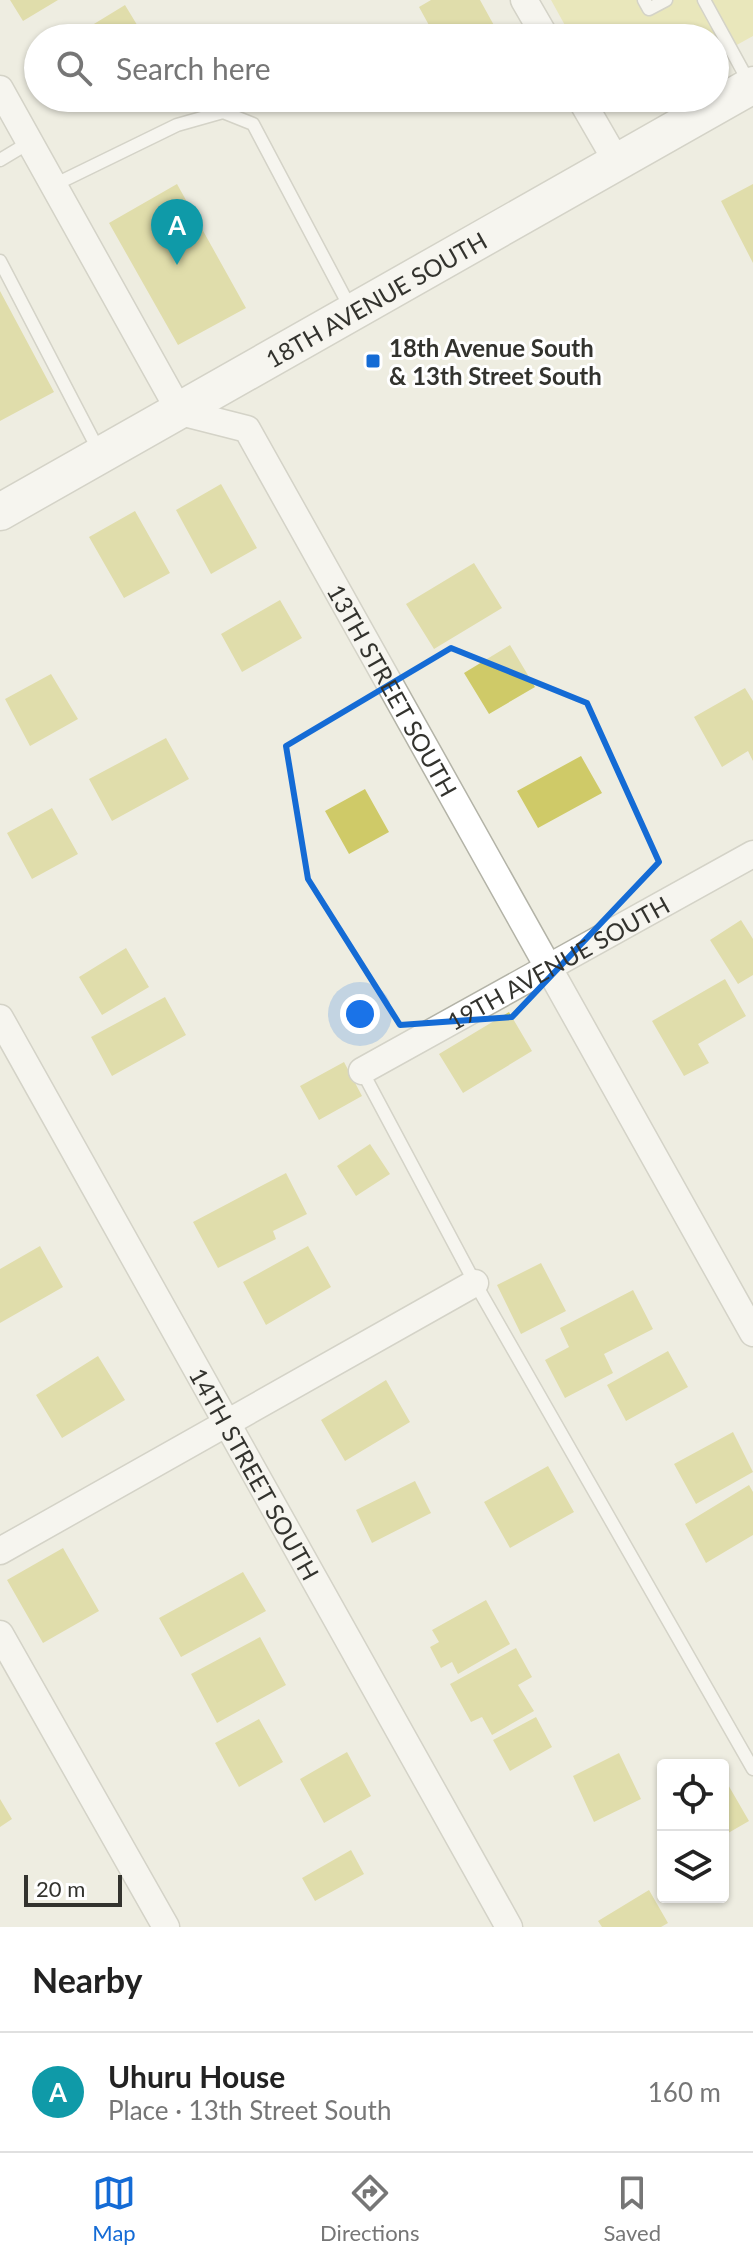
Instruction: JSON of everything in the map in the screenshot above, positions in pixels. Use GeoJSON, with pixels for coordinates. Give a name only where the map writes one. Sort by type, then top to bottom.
{"type":"FeatureCollection","features":[{"type":"Feature","properties":{"kind":"street"},"geometry":{"type":"LineString","coordinates":[[524,0],[538,24]]}},
{"type":"Feature","properties":{"kind":"street","name":"18TH AVENUE SOUTH"},"geometry":{"type":"LineString","coordinates":[[729,99],[752,86]]}},
{"type":"Feature","properties":{"kind":"street"},"geometry":{"type":"LineString","coordinates":[[0,89],[180,412]]}},
{"type":"Feature","properties":{"kind":"street"},"geometry":{"type":"LineString","coordinates":[[588,112],[617,162]]}},
{"type":"Feature","properties":{"kind":"street","name":"18TH AVENUE SOUTH"},"geometry":{"type":"LineString","coordinates":[[0,512],[706,112]]}},
{"type":"Feature","properties":{"kind":"street","name":"13TH STREET SOUTH"},"geometry":{"type":"LineString","coordinates":[[180,412],[247,429],[753,1333]]}},
{"type":"Feature","properties":{"kind":"street","name":"19TH AVENUE SOUTH"},"geometry":{"type":"LineString","coordinates":[[362,1071],[753,854]]}},
{"type":"Feature","properties":{"kind":"street","name":"14TH STREET SOUTH"},"geometry":{"type":"LineString","coordinates":[[0,1018],[509,1927]]}},
{"type":"Feature","properties":{"kind":"street"},"geometry":{"type":"LineString","coordinates":[[0,1551],[475,1283]]}},
{"type":"Feature","properties":{"kind":"street"},"geometry":{"type":"LineString","coordinates":[[2,1644],[166,1927]]}},
{"type":"Feature","properties":{"kind":"lane"},"geometry":{"type":"LineString","coordinates":[[644,0],[649,9],[666,0]]}},
{"type":"Feature","properties":{"kind":"lane"},"geometry":{"type":"LineString","coordinates":[[704,0],[717,24]]}},
{"type":"Feature","properties":{"kind":"lane"},"geometry":{"type":"LineString","coordinates":[[729,45],[752,86]]}},
{"type":"Feature","properties":{"kind":"lane"},"geometry":{"type":"LineString","coordinates":[[54,185],[177,125],[223,112],[253,124],[353,313]]}},
{"type":"Feature","properties":{"kind":"lane"},"geometry":{"type":"LineString","coordinates":[[0,160],[30,142]]}},
{"type":"Feature","properties":{"kind":"lane"},"geometry":{"type":"LineString","coordinates":[[0,261],[101,455]]}},
{"type":"Feature","properties":{"kind":"lane"},"geometry":{"type":"LineString","coordinates":[[362,1071],[475,1283],[753,1769]]}},
{"type":"Feature","properties":{"kind":"highlighted area"},"geometry":{"type":"Polygon","coordinates":[[[451,648],[587,703],[659,862],[512,1017],[400,1025],[308,879],[286,746],[451,648]]]}},
{"type":"Feature","properties":{"kind":"shaded area"},"geometry":{"type":"Polygon","coordinates":[[[551,0],[753,0],[753,36],[729,49],[729,24],[564,24],[551,0]]]}},
{"type":"Feature","properties":{"kind":"building"},"geometry":{"type":"Polygon","coordinates":[[[10,0],[58,0],[23,21],[10,0]]]}},
{"type":"Feature","properties":{"kind":"building"},"geometry":{"type":"Polygon","coordinates":[[[431,0],[480,0],[493,24],[428,24],[419,7],[431,0]]]}},
{"type":"Feature","properties":{"kind":"building"},"geometry":{"type":"Polygon","coordinates":[[[125,5],[137,24],[94,24],[125,5]]]}},
{"type":"Feature","properties":{"kind":"building"},"geometry":{"type":"Polygon","coordinates":[[[177,184],[246,308],[178,345],[109,223],[177,184]]]}},
{"type":"Feature","properties":{"kind":"building"},"geometry":{"type":"Polygon","coordinates":[[[753,184],[753,263],[721,201],[753,184]]]}},
{"type":"Feature","properties":{"kind":"building"},"geometry":{"type":"Polygon","coordinates":[[[0,291],[54,392],[0,421],[0,291]]]}},
{"type":"Feature","properties":{"kind":"building"},"geometry":{"type":"Polygon","coordinates":[[[221,484],[257,548],[211,574],[176,510],[221,484]]]}},
{"type":"Feature","properties":{"kind":"building"},"geometry":{"type":"Polygon","coordinates":[[[135,511],[170,573],[124,598],[89,537],[135,511]]]}},
{"type":"Feature","properties":{"kind":"building"},"geometry":{"type":"Polygon","coordinates":[[[474,563],[502,608],[434,649],[406,604],[474,563]]]}},
{"type":"Feature","properties":{"kind":"building"},"geometry":{"type":"Polygon","coordinates":[[[280,600],[302,638],[242,672],[221,634],[280,600]]]}},
{"type":"Feature","properties":{"kind":"building"},"geometry":{"type":"Polygon","coordinates":[[[510,645],[535,687],[489,714],[464,673],[510,645]]]}},
{"type":"Feature","properties":{"kind":"building"},"geometry":{"type":"Polygon","coordinates":[[[51,674],[78,719],[30,746],[5,699],[51,674]]]}},
{"type":"Feature","properties":{"kind":"building"},"geometry":{"type":"Polygon","coordinates":[[[745,688],[753,701],[753,761],[748,751],[722,767],[694,717],[745,688]]]}},
{"type":"Feature","properties":{"kind":"building"},"geometry":{"type":"Polygon","coordinates":[[[166,738],[189,779],[112,821],[89,779],[166,738]]]}},
{"type":"Feature","properties":{"kind":"building"},"geometry":{"type":"Polygon","coordinates":[[[581,756],[602,793],[538,828],[517,791],[581,756]]]}},
{"type":"Feature","properties":{"kind":"building"},"geometry":{"type":"Polygon","coordinates":[[[365,789],[389,832],[349,854],[325,811],[365,789]]]}},
{"type":"Feature","properties":{"kind":"building"},"geometry":{"type":"Polygon","coordinates":[[[52,808],[78,854],[32,879],[7,833],[52,808]]]}},
{"type":"Feature","properties":{"kind":"building"},"geometry":{"type":"Polygon","coordinates":[[[741,920],[753,939],[753,975],[738,984],[710,940],[741,920]]]}},
{"type":"Feature","properties":{"kind":"building"},"geometry":{"type":"Polygon","coordinates":[[[126,948],[149,987],[102,1015],[79,977],[126,948]]]}},
{"type":"Feature","properties":{"kind":"building"},"geometry":{"type":"Polygon","coordinates":[[[725,979],[746,1016],[698,1044],[709,1063],[684,1076],[652,1021],[725,979]]]}},
{"type":"Feature","properties":{"kind":"building"},"geometry":{"type":"Polygon","coordinates":[[[165,997],[186,1035],[112,1076],[91,1037],[165,997]]]}},
{"type":"Feature","properties":{"kind":"building"},"geometry":{"type":"Polygon","coordinates":[[[509,1012],[532,1051],[463,1093],[439,1054],[509,1012]]]}},
{"type":"Feature","properties":{"kind":"building"},"geometry":{"type":"Polygon","coordinates":[[[344,1062],[362,1096],[319,1120],[300,1086],[344,1062]]]}},
{"type":"Feature","properties":{"kind":"building"},"geometry":{"type":"Polygon","coordinates":[[[370,1144],[390,1174],[356,1196],[337,1166],[370,1144]]]}},
{"type":"Feature","properties":{"kind":"building"},"geometry":{"type":"Polygon","coordinates":[[[286,1173],[307,1214],[273,1231],[276,1239],[218,1268],[193,1222],[286,1173]]]}},
{"type":"Feature","properties":{"kind":"building"},"geometry":{"type":"Polygon","coordinates":[[[40,1246],[63,1287],[0,1323],[0,1269],[40,1246]]]}},
{"type":"Feature","properties":{"kind":"building"},"geometry":{"type":"Polygon","coordinates":[[[308,1246],[331,1287],[266,1325],[243,1282],[308,1246]]]}},
{"type":"Feature","properties":{"kind":"building"},"geometry":{"type":"Polygon","coordinates":[[[541,1263],[566,1311],[521,1334],[497,1285],[541,1263]]]}},
{"type":"Feature","properties":{"kind":"building"},"geometry":{"type":"Polygon","coordinates":[[[633,1290],[653,1329],[604,1354],[613,1373],[565,1398],[545,1360],[569,1347],[560,1328],[633,1290]]]}},
{"type":"Feature","properties":{"kind":"building"},"geometry":{"type":"Polygon","coordinates":[[[668,1351],[688,1387],[626,1421],[607,1385],[668,1351]]]}},
{"type":"Feature","properties":{"kind":"building"},"geometry":{"type":"Polygon","coordinates":[[[98,1356],[125,1400],[62,1438],[36,1395],[98,1356]]]}},
{"type":"Feature","properties":{"kind":"building"},"geometry":{"type":"Polygon","coordinates":[[[386,1380],[410,1422],[345,1461],[321,1420],[386,1380]]]}},
{"type":"Feature","properties":{"kind":"building"},"geometry":{"type":"Polygon","coordinates":[[[733,1432],[753,1472],[696,1504],[674,1464],[733,1432]]]}},
{"type":"Feature","properties":{"kind":"building"},"geometry":{"type":"Polygon","coordinates":[[[548,1466],[574,1512],[510,1548],[484,1502],[548,1466]]]}},
{"type":"Feature","properties":{"kind":"building"},"geometry":{"type":"Polygon","coordinates":[[[415,1481],[431,1513],[372,1543],[356,1510],[415,1481]]]}},
{"type":"Feature","properties":{"kind":"building"},"geometry":{"type":"Polygon","coordinates":[[[749,1485],[753,1492],[753,1535],[706,1563],[685,1524],[749,1485]]]}},
{"type":"Feature","properties":{"kind":"building"},"geometry":{"type":"Polygon","coordinates":[[[63,1548],[99,1611],[43,1643],[7,1580],[63,1548]]]}},
{"type":"Feature","properties":{"kind":"building"},"geometry":{"type":"Polygon","coordinates":[[[243,1572],[266,1611],[181,1657],[159,1618],[243,1572]]]}},
{"type":"Feature","properties":{"kind":"building"},"geometry":{"type":"Polygon","coordinates":[[[486,1600],[510,1644],[458,1674],[452,1662],[441,1668],[430,1647],[439,1642],[432,1630],[486,1600]]]}},
{"type":"Feature","properties":{"kind":"building"},"geometry":{"type":"Polygon","coordinates":[[[260,1637],[286,1685],[217,1723],[191,1674],[260,1637]]]}},
{"type":"Feature","properties":{"kind":"building"},"geometry":{"type":"Polygon","coordinates":[[[516,1648],[532,1677],[518,1685],[534,1711],[492,1735],[482,1717],[471,1722],[450,1684],[516,1648]]]}},
{"type":"Feature","properties":{"kind":"building"},"geometry":{"type":"Polygon","coordinates":[[[536,1717],[552,1747],[510,1771],[493,1740],[536,1717]]]}},
{"type":"Feature","properties":{"kind":"building"},"geometry":{"type":"Polygon","coordinates":[[[259,1719],[283,1762],[239,1787],[215,1743],[259,1719]]]}},
{"type":"Feature","properties":{"kind":"building"},"geometry":{"type":"Polygon","coordinates":[[[347,1752],[371,1796],[324,1823],[300,1779],[347,1752]]]}},
{"type":"Feature","properties":{"kind":"building"},"geometry":{"type":"Polygon","coordinates":[[[619,1753],[641,1799],[594,1822],[573,1776],[619,1753]]]}},
{"type":"Feature","properties":{"kind":"building"},"geometry":{"type":"Polygon","coordinates":[[[729,1786],[749,1821],[729,1833],[729,1786]]]}},
{"type":"Feature","properties":{"kind":"building"},"geometry":{"type":"Polygon","coordinates":[[[0,1799],[12,1819],[0,1827],[0,1799]]]}},
{"type":"Feature","properties":{"kind":"building"},"geometry":{"type":"Polygon","coordinates":[[[351,1850],[364,1874],[315,1901],[302,1878],[351,1850]]]}},
{"type":"Feature","properties":{"kind":"building"},"geometry":{"type":"Polygon","coordinates":[[[649,1890],[668,1923],[661,1927],[602,1927],[598,1921],[649,1890]]]}},
{"type":"Feature","properties":{"kind":"place","name":"Uhuru House"},"geometry":{"type":"Point","coordinates":[177,265]}},
{"type":"Feature","properties":{"kind":"place","name":"18th Avenue South & 13th Street South"},"geometry":{"type":"Point","coordinates":[373,361]}}]}
